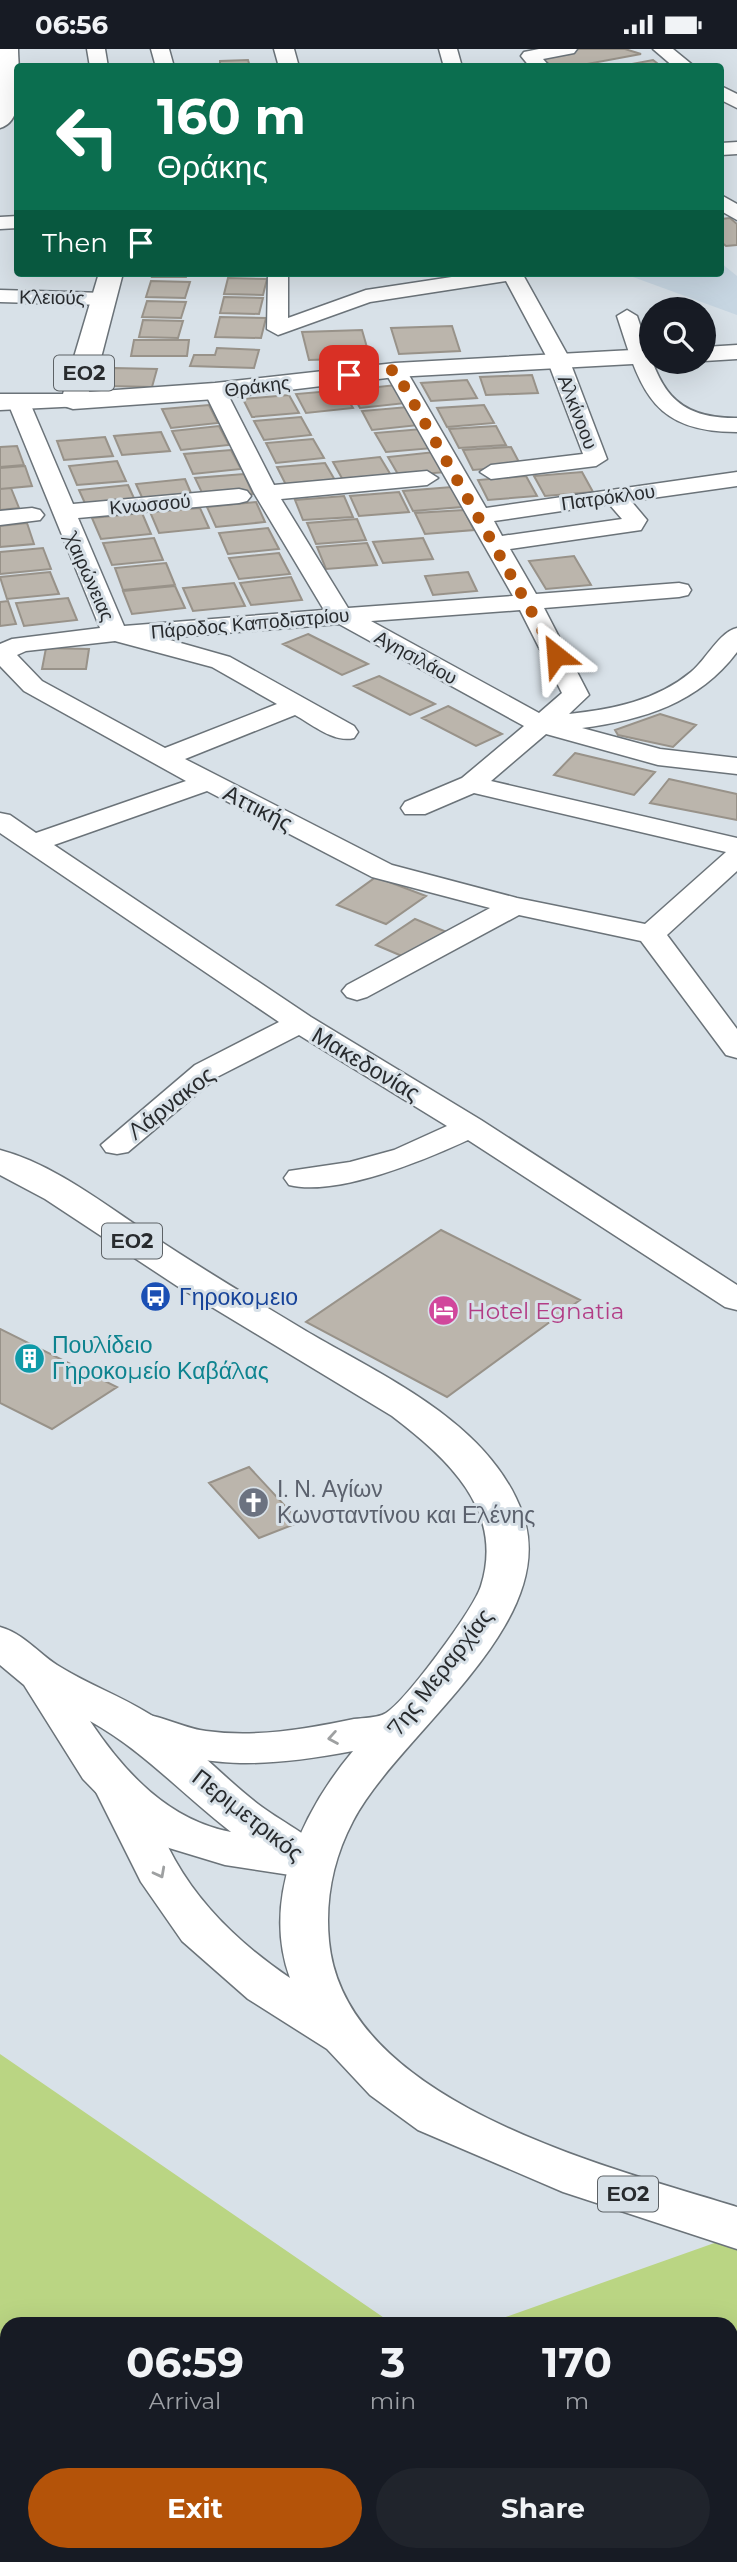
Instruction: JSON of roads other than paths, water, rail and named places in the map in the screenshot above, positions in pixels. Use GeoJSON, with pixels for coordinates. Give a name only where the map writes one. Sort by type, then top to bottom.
{"type":"FeatureCollection","features":[{"type":"Feature","properties":{"kind":"main road","name":"ΕΟ2"},"geometry":{"type":"LineString","coordinates":[[10,402],[73,401],[83,377],[110,277]]}},
{"type":"Feature","properties":{"kind":"main road"},"geometry":{"type":"LineString","coordinates":[[716,354],[735,355]]}},
{"type":"Feature","properties":{"kind":"main road","name":"Θράκης"},"geometry":{"type":"LineString","coordinates":[[73,401],[215,391],[395,370],[639,356]]}},
{"type":"Feature","properties":{"kind":"main road","name":"7ης Μεραρχίας"},"geometry":{"type":"LineString","coordinates":[[0,1161],[58,1191],[190,1278],[406,1407],[447,1439],[482,1476],[498,1504],[507,1534],[508,1566],[481,1627],[349,1790],[310,1861],[303,1889],[301,1921],[307,1961],[321,2001],[344,2037],[387,2082],[438,2117],[521,2155],[632,2196],[737,2228]]}},
{"type":"Feature","properties":{"kind":"main road","name":"Περιμετρικός"},"geometry":{"type":"LineString","coordinates":[[0,1642],[40,1675],[135,1726],[171,1753],[235,1811],[273,1840],[310,1861]]}},
{"type":"Feature","properties":{"kind":"main road","name":"Περιμετρικός"},"geometry":{"type":"LineString","coordinates":[[40,1675],[86,1754],[118,1790],[150,1816],[186,1836],[228,1849],[310,1861]]}},
{"type":"Feature","properties":{"kind":"main road"},"geometry":{"type":"LineString","coordinates":[[135,1726],[176,1741],[217,1748],[305,1743],[400,1726]]}},
{"type":"Feature","properties":{"kind":"main road"},"geometry":{"type":"LineString","coordinates":[[118,1790],[164,1881],[192,1920],[232,1961],[290,2005],[344,2037]]}},
{"type":"Feature","properties":{"kind":"street"},"geometry":{"type":"LineString","coordinates":[[0,122],[8,112],[9,49]]}},
{"type":"Feature","properties":{"kind":"street"},"geometry":{"type":"LineString","coordinates":[[537,63],[530,56],[568,49]]}},
{"type":"Feature","properties":{"kind":"street"},"geometry":{"type":"LineString","coordinates":[[662,49],[681,63]]}},
{"type":"Feature","properties":{"kind":"street"},"geometry":{"type":"LineString","coordinates":[[278,277],[278,329],[366,296],[492,277]]}},
{"type":"Feature","properties":{"kind":"street"},"geometry":{"type":"LineString","coordinates":[[361,277],[366,296]]}},
{"type":"Feature","properties":{"kind":"street","name":"Αλκίνοου"},"geometry":{"type":"LineString","coordinates":[[492,472],[596,459],[558,361],[514,277]]}},
{"type":"Feature","properties":{"kind":"street","name":"Κλειούς"},"geometry":{"type":"LineString","coordinates":[[0,296],[105,299]]}},
{"type":"Feature","properties":{"kind":"street"},"geometry":{"type":"LineString","coordinates":[[627,316],[639,341]]}},
{"type":"Feature","properties":{"kind":"street"},"geometry":{"type":"LineString","coordinates":[[395,370],[527,599],[576,695],[471,784],[415,808]]}},
{"type":"Feature","properties":{"kind":"street"},"geometry":{"type":"LineString","coordinates":[[651,374],[657,395],[687,415],[721,427],[737,425]]}},
{"type":"Feature","properties":{"kind":"street"},"geometry":{"type":"LineString","coordinates":[[215,391],[266,493],[339,614]]}},
{"type":"Feature","properties":{"kind":"street","name":"Χαιρώνειας"},"geometry":{"type":"LineString","coordinates":[[10,402],[115,634],[221,662],[345,732]]}},
{"type":"Feature","properties":{"kind":"street"},"geometry":{"type":"LineString","coordinates":[[266,493],[427,478]]}},
{"type":"Feature","properties":{"kind":"street","name":"Πατρόκλου"},"geometry":{"type":"LineString","coordinates":[[479,516],[737,479]]}},
{"type":"Feature","properties":{"kind":"street","name":"Κνωσσού"},"geometry":{"type":"LineString","coordinates":[[62,512],[239,496]]}},
{"type":"Feature","properties":{"kind":"street"},"geometry":{"type":"LineString","coordinates":[[494,544],[633,525],[635,520],[614,496]]}},
{"type":"Feature","properties":{"kind":"street"},"geometry":{"type":"LineString","coordinates":[[0,519],[32,515]]}},
{"type":"Feature","properties":{"kind":"street","name":"Πάροδος Καποδιστρίου"},"geometry":{"type":"LineString","coordinates":[[115,634],[339,614],[393,613],[527,599],[679,590]]}},
{"type":"Feature","properties":{"kind":"street","name":"Αγησιλάου"},"geometry":{"type":"LineString","coordinates":[[339,614],[542,725],[658,757],[737,766]]}},
{"type":"Feature","properties":{"kind":"street","name":"Αττικής"},"geometry":{"type":"LineString","coordinates":[[115,634],[21,644],[11,647],[4,656],[33,685],[208,782],[382,871],[516,906],[651,934]]}},
{"type":"Feature","properties":{"kind":"street"},"geometry":{"type":"LineString","coordinates":[[542,725],[617,716],[678,696],[719,661],[737,635]]}},
{"type":"Feature","properties":{"kind":"street"},"geometry":{"type":"LineString","coordinates":[[163,758],[297,705]]}},
{"type":"Feature","properties":{"kind":"street"},"geometry":{"type":"LineString","coordinates":[[30,844],[208,782]]}},
{"type":"Feature","properties":{"kind":"street"},"geometry":{"type":"LineString","coordinates":[[471,784],[737,846]]}},
{"type":"Feature","properties":{"kind":"street","name":"Μακεδονίας"},"geometry":{"type":"LineString","coordinates":[[0,821],[30,844],[300,1023],[470,1127],[737,1300]]}},
{"type":"Feature","properties":{"kind":"street"},"geometry":{"type":"LineString","coordinates":[[737,856],[651,934],[737,1049]]}},
{"type":"Feature","properties":{"kind":"street"},"geometry":{"type":"LineString","coordinates":[[357,991],[516,906]]}},
{"type":"Feature","properties":{"kind":"street","name":"Λάρνακος"},"geometry":{"type":"LineString","coordinates":[[117,1145],[206,1071],[300,1023]]}},
{"type":"Feature","properties":{"kind":"street"},"geometry":{"type":"LineString","coordinates":[[300,1178],[351,1171],[405,1157],[470,1127]]}},
{"type":"Feature","properties":{"kind":"place","name":"Γηροκομειο"},"geometry":{"type":"Point","coordinates":[156,1297]}},
{"type":"Feature","properties":{"kind":"place","name":"Hotel Egnatia"},"geometry":{"type":"Point","coordinates":[444,1311]}},
{"type":"Feature","properties":{"kind":"place","name":"Πουλίδειο Γηροκομείο Καβάλας"},"geometry":{"type":"Point","coordinates":[29,1358]}},
{"type":"Feature","properties":{"kind":"place","name":"Ι. Ν. Αγίων Κωνσταντίνου και Ελένης"},"geometry":{"type":"Point","coordinates":[254,1502]}}]}
